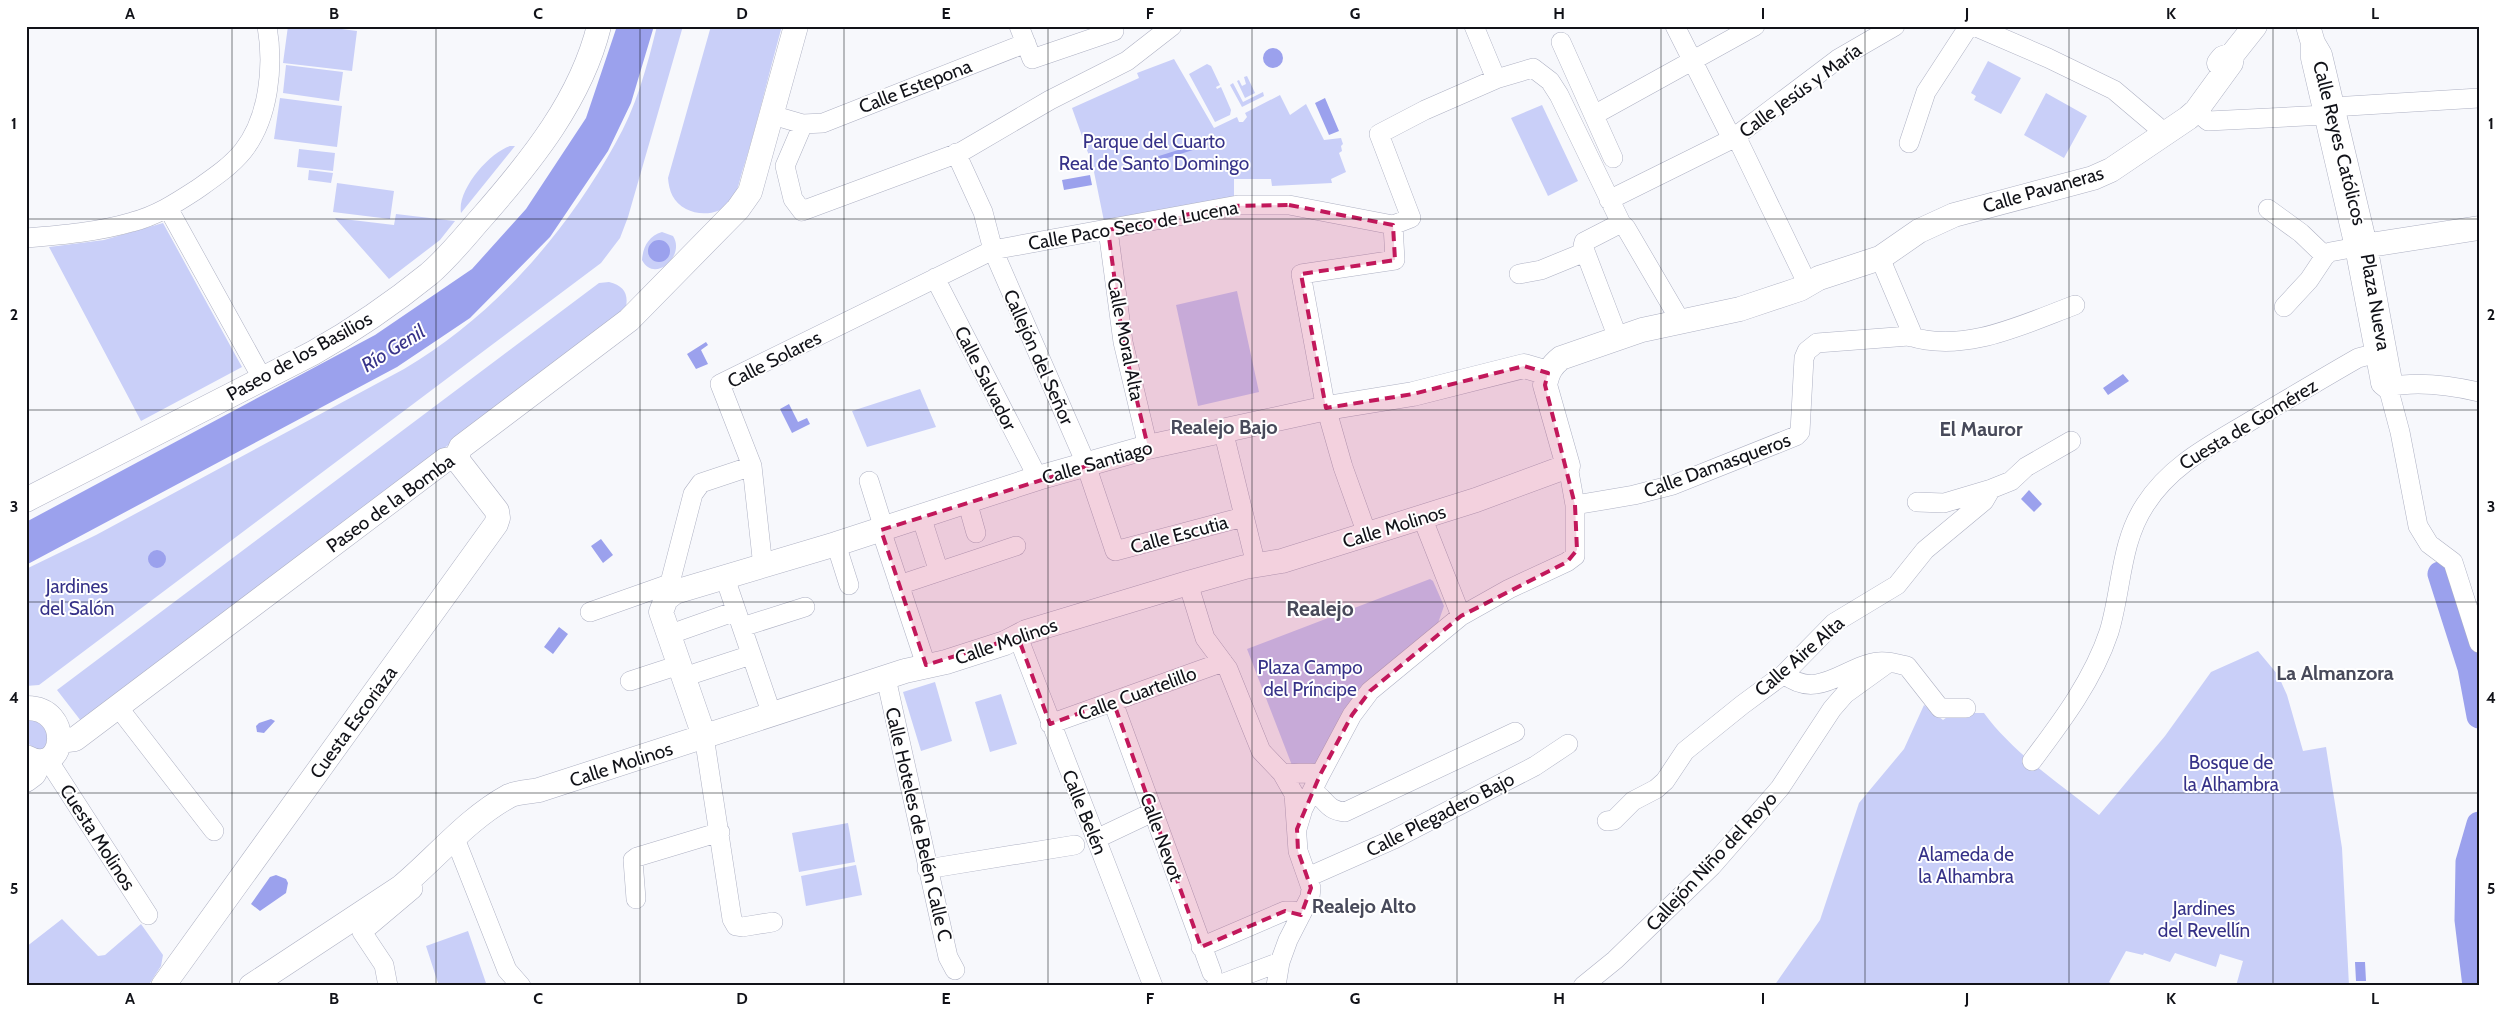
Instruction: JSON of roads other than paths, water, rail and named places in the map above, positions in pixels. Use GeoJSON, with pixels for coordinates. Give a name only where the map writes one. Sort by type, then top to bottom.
{"type":"FeatureCollection","features":[{"type":"Feature","properties":{"kind":"main road","name":"Paseo de los Basilios"},"geometry":{"type":"LineString","coordinates":[[26,500],[352,331],[393,303],[431,272],[496,201],[553,127],[586,66],[599,26]]}},
{"type":"Feature","properties":{"kind":"main road","name":"Paseo de la Bomba"},"geometry":{"type":"LineString","coordinates":[[40,760],[75,739],[445,460],[456,458],[461,447],[629,320],[738,209],[750,192],[796,26]]}},
{"type":"Feature","properties":{"kind":"main road"},"geometry":{"type":"LineString","coordinates":[[2180,122],[2181,113],[2223,58],[2232,55],[2255,26]]}},
{"type":"Feature","properties":{"kind":"main road","name":"Calle Reyes Católicos"},"geometry":{"type":"LineString","coordinates":[[2310,34],[2313,58],[2329,111],[2361,246]]}},
{"type":"Feature","properties":{"kind":"main road","name":"Calle Pavaneras"},"geometry":{"type":"LineString","coordinates":[[1548,373],[1553,364],[1561,358],[1615,332],[1688,321],[1740,309],[1808,285],[1819,278],[1880,258],[1919,231],[1954,215],[2093,178],[2111,170],[2180,122]]}},
{"type":"Feature","properties":{"kind":"main road","name":"Plaza Nueva"},"geometry":{"type":"LineString","coordinates":[[2361,246],[2479,228]]}},
{"type":"Feature","properties":{"kind":"main road","name":"Plaza Nueva"},"geometry":{"type":"LineString","coordinates":[[2361,246],[2390,381],[2388,387],[2383,383],[2377,353],[2361,246]]}},
{"type":"Feature","properties":{"kind":"main road","name":"Calle Santiago"},"geometry":{"type":"LineString","coordinates":[[674,588],[725,578],[763,567],[1086,463],[1148,447],[1327,408],[1413,394],[1524,366],[1548,373]]}},
{"type":"Feature","properties":{"kind":"main road"},"geometry":{"type":"LineString","coordinates":[[1548,373],[1547,391],[1568,466]]}},
{"type":"Feature","properties":{"kind":"main road","name":"Cuesta Escoriaza"},"geometry":{"type":"LineString","coordinates":[[163,986],[496,524],[498,518],[497,511],[456,458]]}},
{"type":"Feature","properties":{"kind":"main road","name":"Calle Molinos"},"geometry":{"type":"LineString","coordinates":[[250,986],[276,967],[368,910],[420,871],[454,836],[510,795],[539,790],[926,665],[946,662],[1034,630],[1188,583],[1256,565],[1282,561],[1476,500],[1568,466]]}},
{"type":"Feature","properties":{"kind":"main road"},"geometry":{"type":"LineString","coordinates":[[674,588],[666,599],[661,612],[668,635],[688,669],[704,736]]}},
{"type":"Feature","properties":{"kind":"main road"},"geometry":{"type":"LineString","coordinates":[[26,708],[33,708],[48,715],[59,732],[40,760]]}},
{"type":"Feature","properties":{"kind":"street"},"geometry":{"type":"LineString","coordinates":[[26,238],[110,228],[148,217],[168,208],[216,176],[233,161],[253,136],[263,108],[270,61],[268,26]]}},
{"type":"Feature","properties":{"kind":"street"},"geometry":{"type":"LineString","coordinates":[[772,115],[803,124],[788,160],[793,199],[802,211],[956,154],[1050,100],[1128,61],[1172,26]]}},
{"type":"Feature","properties":{"kind":"street"},"geometry":{"type":"LineString","coordinates":[[1474,26],[1496,78]]}},
{"type":"Feature","properties":{"kind":"street"},"geometry":{"type":"LineString","coordinates":[[1675,26],[1808,285]]}},
{"type":"Feature","properties":{"kind":"street"},"geometry":{"type":"LineString","coordinates":[[1594,116],[1755,26]]}},
{"type":"Feature","properties":{"kind":"street","name":"Calle Jesús y María"},"geometry":{"type":"LineString","coordinates":[[1609,200],[1734,138],[1838,59],[1896,26]]}},
{"type":"Feature","properties":{"kind":"street"},"geometry":{"type":"LineString","coordinates":[[1909,143],[1926,92],[1969,26]]}},
{"type":"Feature","properties":{"kind":"street"},"geometry":{"type":"LineString","coordinates":[[1974,26],[2048,58],[2180,122],[2479,98]]}},
{"type":"Feature","properties":{"kind":"street","name":"Calle Estepona"},"geometry":{"type":"LineString","coordinates":[[803,124],[823,123],[1025,43],[1080,34],[1114,31]]}},
{"type":"Feature","properties":{"kind":"street"},"geometry":{"type":"LineString","coordinates":[[1561,42],[1613,158]]}},
{"type":"Feature","properties":{"kind":"street"},"geometry":{"type":"LineString","coordinates":[[1367,534],[1343,467],[1327,408],[1301,274],[1395,260],[1392,225],[1411,218],[1379,134],[1425,110],[1496,78],[1529,68],[1539,71],[1550,81],[1620,224],[1626,228],[1667,300],[1688,321]]}},
{"type":"Feature","properties":{"kind":"street","name":"Callejón del Señor"},"geometry":{"type":"LineString","coordinates":[[956,154],[984,212],[993,250],[1086,463],[1115,551]]}},
{"type":"Feature","properties":{"kind":"street","name":"Calle Paco Seco de Lucena"},"geometry":{"type":"LineString","coordinates":[[993,250],[1238,206],[1289,205],[1392,225]]}},
{"type":"Feature","properties":{"kind":"street"},"geometry":{"type":"LineString","coordinates":[[168,208],[262,378]]}},
{"type":"Feature","properties":{"kind":"street"},"geometry":{"type":"LineString","coordinates":[[2268,209],[2301,232],[2325,256]]}},
{"type":"Feature","properties":{"kind":"street"},"geometry":{"type":"LineString","coordinates":[[1615,332],[1583,246],[1584,242],[1620,224]]}},
{"type":"Feature","properties":{"kind":"street","name":"Calle Moral Alta"},"geometry":{"type":"LineString","coordinates":[[1108,230],[1124,342],[1148,447]]}},
{"type":"Feature","properties":{"kind":"street"},"geometry":{"type":"LineString","coordinates":[[2284,307],[2309,280],[2325,256],[2330,252],[2361,246]]}},
{"type":"Feature","properties":{"kind":"street","name":"Calle Solares"},"geometry":{"type":"LineString","coordinates":[[752,466],[720,384],[993,250]]}},
{"type":"Feature","properties":{"kind":"street"},"geometry":{"type":"LineString","coordinates":[[1519,274],[1541,270],[1585,252]]}},
{"type":"Feature","properties":{"kind":"street"},"geometry":{"type":"LineString","coordinates":[[1880,258],[1911,331],[1910,337],[1921,340],[1970,340],[2015,327],[2075,305]]}},
{"type":"Feature","properties":{"kind":"street","name":"Calle Salvador"},"geometry":{"type":"LineString","coordinates":[[935,278],[1038,478]]}},
{"type":"Feature","properties":{"kind":"street","name":"Calle Damasqueros"},"geometry":{"type":"LineString","coordinates":[[1575,506],[1634,495],[1673,485],[1799,434],[1804,358],[1812,346],[1823,342],[1910,337]]}},
{"type":"Feature","properties":{"kind":"street","name":"Cuesta de Gomérez"},"geometry":{"type":"LineString","coordinates":[[2032,761],[2068,712],[2092,670],[2109,631],[2131,530],[2145,504],[2158,487],[2185,460],[2358,358],[2377,353]]}},
{"type":"Feature","properties":{"kind":"street"},"geometry":{"type":"LineString","coordinates":[[2388,387],[2405,384],[2454,387],[2479,392]]}},
{"type":"Feature","properties":{"kind":"street","name":"Plaza Nueva"},"geometry":{"type":"LineString","coordinates":[[2388,387],[2400,432],[2418,526],[2423,536],[2453,562],[2479,643]]}},
{"type":"Feature","properties":{"kind":"street"},"geometry":{"type":"LineString","coordinates":[[1223,430],[1256,565]]}},
{"type":"Feature","properties":{"kind":"street"},"geometry":{"type":"LineString","coordinates":[[1917,502],[1944,503],[1991,489],[2011,481],[2026,467],[2071,441]]}},
{"type":"Feature","properties":{"kind":"street"},"geometry":{"type":"LineString","coordinates":[[590,612],[674,588],[671,579],[693,494],[701,483],[752,466],[763,567]]}},
{"type":"Feature","properties":{"kind":"street"},"geometry":{"type":"LineString","coordinates":[[1297,829],[1316,783],[1352,714],[1370,690],[1464,614],[1509,589],[1567,562],[1575,556],[1575,506],[1568,466]]}},
{"type":"Feature","properties":{"kind":"street"},"geometry":{"type":"LineString","coordinates":[[869,481],[899,585],[926,665]]}},
{"type":"Feature","properties":{"kind":"street","name":"Calle Aire Alta"},"geometry":{"type":"LineString","coordinates":[[1607,821],[1614,820],[1633,801],[1656,789],[1665,781],[1686,751],[1784,674],[1834,623],[1897,585],[1925,550],[1984,501],[1991,489]]}},
{"type":"Feature","properties":{"kind":"street"},"geometry":{"type":"LineString","coordinates":[[966,501],[984,556]]}},
{"type":"Feature","properties":{"kind":"street"},"geometry":{"type":"LineString","coordinates":[[921,516],[937,566]]}},
{"type":"Feature","properties":{"kind":"street","name":"Calle Escutia"},"geometry":{"type":"LineString","coordinates":[[1115,551],[1243,517]]}},
{"type":"Feature","properties":{"kind":"street"},"geometry":{"type":"LineString","coordinates":[[1422,517],[1464,614]]}},
{"type":"Feature","properties":{"kind":"street"},"geometry":{"type":"LineString","coordinates":[[836,544],[849,585]]}},
{"type":"Feature","properties":{"kind":"street"},"geometry":{"type":"LineString","coordinates":[[899,585],[1016,546]]}},
{"type":"Feature","properties":{"kind":"street"},"geometry":{"type":"LineString","coordinates":[[725,578],[772,715]]}},
{"type":"Feature","properties":{"kind":"street"},"geometry":{"type":"LineString","coordinates":[[1188,583],[1205,638],[1228,669],[1261,751],[1282,773],[1294,794],[1298,851],[1311,888],[1310,898],[1280,962],[1276,986]]}},
{"type":"Feature","properties":{"kind":"street"},"geometry":{"type":"LineString","coordinates":[[668,635],[805,607]]}},
{"type":"Feature","properties":{"kind":"street","name":"Calle Belén"},"geometry":{"type":"LineString","coordinates":[[1018,637],[1050,724],[1153,986]]}},
{"type":"Feature","properties":{"kind":"street"},"geometry":{"type":"LineString","coordinates":[[630,681],[751,655]]}},
{"type":"Feature","properties":{"kind":"street","name":"Calle Cuartelillo"},"geometry":{"type":"LineString","coordinates":[[1050,724],[1223,662]]}},
{"type":"Feature","properties":{"kind":"street"},"geometry":{"type":"LineString","coordinates":[[1784,674],[1791,680],[1805,684],[1819,684],[1878,662],[1907,666],[1940,708],[1966,708]]}},
{"type":"Feature","properties":{"kind":"street","name":"Callejón Niño del Royo"},"geometry":{"type":"LineString","coordinates":[[1583,986],[1615,960],[1712,866],[1780,788],[1839,701],[1888,663]]}},
{"type":"Feature","properties":{"kind":"street","name":"Calle Hoteles de Belén Calle C"},"geometry":{"type":"LineString","coordinates":[[886,678],[927,869],[948,957],[954,970]]}},
{"type":"Feature","properties":{"kind":"street","name":"Calle Nevot"},"geometry":{"type":"LineString","coordinates":[[1113,702],[1214,979]]}},
{"type":"Feature","properties":{"kind":"street"},"geometry":{"type":"LineString","coordinates":[[118,706],[214,832]]}},
{"type":"Feature","properties":{"kind":"street"},"geometry":{"type":"LineString","coordinates":[[1282,773],[1296,775],[1315,773],[1318,795],[1328,808],[1345,812],[1516,732]]}},
{"type":"Feature","properties":{"kind":"street"},"geometry":{"type":"LineString","coordinates":[[704,736],[732,920],[736,926],[742,927],[773,922]]}},
{"type":"Feature","properties":{"kind":"street","name":"Calle Plegadero Bajo"},"geometry":{"type":"LineString","coordinates":[[1308,877],[1402,834],[1535,766],[1568,744]]}},
{"type":"Feature","properties":{"kind":"street","name":"Cuesta Molinos"},"geometry":{"type":"LineString","coordinates":[[40,760],[148,915]]}},
{"type":"Feature","properties":{"kind":"street"},"geometry":{"type":"LineString","coordinates":[[1096,839],[1153,812]]}},
{"type":"Feature","properties":{"kind":"street"},"geometry":{"type":"LineString","coordinates":[[636,899],[633,860],[720,832]]}},
{"type":"Feature","properties":{"kind":"street"},"geometry":{"type":"LineString","coordinates":[[454,836],[506,970],[521,986]]}},
{"type":"Feature","properties":{"kind":"street"},"geometry":{"type":"LineString","coordinates":[[927,869],[1075,844]]}},
{"type":"Feature","properties":{"kind":"street"},"geometry":{"type":"LineString","coordinates":[[388,986],[384,965],[362,932],[426,877],[420,871]]}},
{"type":"Feature","properties":{"kind":"street"},"geometry":{"type":"LineString","coordinates":[[1201,947],[1285,911],[1293,911],[1301,915]]}},
{"type":"Feature","properties":{"kind":"street"},"geometry":{"type":"LineString","coordinates":[[1214,979],[1280,962]]}},
{"type":"Feature","properties":{"kind":"water","name":"Río Genil"},"geometry":{"type":"Polygon","coordinates":[[[617,26],[654,26],[631,103],[608,151],[550,237],[470,318],[397,367],[26,565],[26,522],[375,335],[472,269],[526,209],[586,118],[617,26]]]}},
{"type":"Feature","properties":{"kind":"water"},"geometry":{"type":"Polygon","coordinates":[[[1269,48],[1277,48],[1283,54],[1283,62],[1277,68],[1269,68],[1263,62],[1263,54],[1269,48]]]}},
{"type":"Feature","properties":{"kind":"water"},"geometry":{"type":"Polygon","coordinates":[[[1325,98],[1339,131],[1329,135],[1315,103],[1325,98]]]}},
{"type":"Feature","properties":{"kind":"water"},"geometry":{"type":"Polygon","coordinates":[[[1207,141],[1209,145],[1132,169],[1130,165],[1207,141]]]}},
{"type":"Feature","properties":{"kind":"water"},"geometry":{"type":"Polygon","coordinates":[[[1090,175],[1092,185],[1064,190],[1062,180],[1090,175]]]}},
{"type":"Feature","properties":{"kind":"water"},"geometry":{"type":"Polygon","coordinates":[[[659,240],[667,243],[670,251],[667,259],[659,262],[651,259],[648,251],[651,243],[659,240]]]}},
{"type":"Feature","properties":{"kind":"water"},"geometry":{"type":"Polygon","coordinates":[[[706,342],[708,345],[701,350],[708,364],[696,369],[687,354],[706,342]]]}},
{"type":"Feature","properties":{"kind":"water"},"geometry":{"type":"Polygon","coordinates":[[[2123,374],[2129,381],[2108,395],[2103,388],[2123,374]]]}},
{"type":"Feature","properties":{"kind":"water"},"geometry":{"type":"Polygon","coordinates":[[[789,404],[798,422],[807,418],[810,424],[792,433],[780,409],[789,404]]]}},
{"type":"Feature","properties":{"kind":"water"},"geometry":{"type":"Polygon","coordinates":[[[2029,490],[2042,504],[2034,512],[2021,499],[2029,490]]]}},
{"type":"Feature","properties":{"kind":"water"},"geometry":{"type":"Polygon","coordinates":[[[601,539],[613,555],[603,563],[591,546],[601,539]]]}},
{"type":"Feature","properties":{"kind":"water"},"geometry":{"type":"Polygon","coordinates":[[[157,550],[163,553],[166,559],[163,565],[157,568],[151,565],[148,559],[151,553],[157,550]]]}},
{"type":"Feature","properties":{"kind":"water"},"geometry":{"type":"Polygon","coordinates":[[[559,627],[568,634],[553,654],[544,647],[559,627]]]}},
{"type":"Feature","properties":{"kind":"water"},"geometry":{"type":"Polygon","coordinates":[[[271,719],[275,721],[264,733],[257,732],[256,726],[259,723],[271,719]]]}},
{"type":"Feature","properties":{"kind":"water"},"geometry":{"type":"Polygon","coordinates":[[[276,875],[286,879],[288,883],[286,893],[260,911],[251,904],[270,877],[276,875]]]}},
{"type":"Feature","properties":{"kind":"water"},"geometry":{"type":"Polygon","coordinates":[[[2355,962],[2365,962],[2366,981],[2356,981],[2355,962]]]}},
{"type":"Feature","properties":{"kind":"waterway"},"geometry":{"type":"LineString","coordinates":[[2440,574],[2470,668],[2479,716]]}},
{"type":"Feature","properties":{"kind":"waterway"},"geometry":{"type":"LineString","coordinates":[[2475,986],[2467,920],[2468,862],[2479,824]]}},
{"type":"Feature","properties":{"kind":"district","name":"Realejo Bajo"},"geometry":{"type":"Point","coordinates":[1224,427]}},
{"type":"Feature","properties":{"kind":"district","name":"El Mauror"},"geometry":{"type":"Point","coordinates":[1981,429]}},
{"type":"Feature","properties":{"kind":"district","name":"Realejo"},"geometry":{"type":"Point","coordinates":[1320,609]}},
{"type":"Feature","properties":{"kind":"district","name":"La Almanzora"},"geometry":{"type":"Point","coordinates":[2335,673]}},
{"type":"Feature","properties":{"kind":"district","name":"Realejo Alto"},"geometry":{"type":"Point","coordinates":[1364,906]}},
{"type":"Feature","properties":{"kind":"park label","name":"Parque del Cuarto Real de Santo Domingo"},"geometry":{"type":"Point","coordinates":[1154,152]}},
{"type":"Feature","properties":{"kind":"park label","name":"Jardines del Salón"},"geometry":{"type":"Point","coordinates":[77,597]}},
{"type":"Feature","properties":{"kind":"park label","name":"Plaza Campo del Príncipe"},"geometry":{"type":"Point","coordinates":[1310,678]}},
{"type":"Feature","properties":{"kind":"park label","name":"Bosque de la Alhambra"},"geometry":{"type":"Point","coordinates":[2231,773]}},
{"type":"Feature","properties":{"kind":"park label","name":"Alameda de la Alhambra"},"geometry":{"type":"Point","coordinates":[1966,865]}},
{"type":"Feature","properties":{"kind":"park label","name":"Jardines del Revellín"},"geometry":{"type":"Point","coordinates":[2204,919]}}]}
